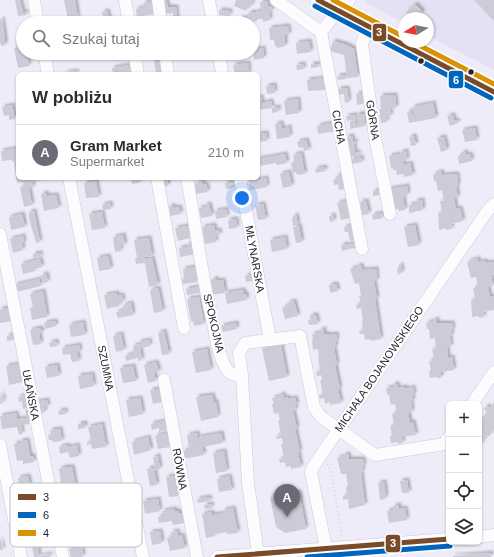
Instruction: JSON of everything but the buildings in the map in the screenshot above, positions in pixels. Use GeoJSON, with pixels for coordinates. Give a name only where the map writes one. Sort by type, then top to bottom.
{"type":"FeatureCollection","features":[{"type":"Feature","properties":{"kind":"main road"},"geometry":{"type":"LineString","coordinates":[[318,0],[494,92]]}},
{"type":"Feature","properties":{"kind":"street"},"geometry":{"type":"LineString","coordinates":[[34,0],[37,16]]}},
{"type":"Feature","properties":{"kind":"street"},"geometry":{"type":"LineString","coordinates":[[125,0],[128,16]]}},
{"type":"Feature","properties":{"kind":"street"},"geometry":{"type":"LineString","coordinates":[[158,0],[160,16]]}},
{"type":"Feature","properties":{"kind":"street"},"geometry":{"type":"LineString","coordinates":[[210,0],[212,16]]}},
{"type":"Feature","properties":{"kind":"street"},"geometry":{"type":"LineString","coordinates":[[276,0],[322,32],[338,11],[349,0]]}},
{"type":"Feature","properties":{"kind":"street","name":"GÓRNA"},"geometry":{"type":"LineString","coordinates":[[368,26],[362,44],[375,137],[390,214]]}},
{"type":"Feature","properties":{"kind":"street","name":"CICHA"},"geometry":{"type":"LineString","coordinates":[[322,32],[362,249]]}},
{"type":"Feature","properties":{"kind":"street"},"geometry":{"type":"LineString","coordinates":[[45,60],[48,72]]}},
{"type":"Feature","properties":{"kind":"street"},"geometry":{"type":"LineString","coordinates":[[135,60],[138,72]]}},
{"type":"Feature","properties":{"kind":"street"},"geometry":{"type":"LineString","coordinates":[[166,60],[168,72]]}},
{"type":"Feature","properties":{"kind":"street"},"geometry":{"type":"LineString","coordinates":[[220,60],[222,72]]}},
{"type":"Feature","properties":{"kind":"street","name":"SZUMNA"},"geometry":{"type":"LineString","coordinates":[[69,180],[129,483]]}},
{"type":"Feature","properties":{"kind":"street"},"geometry":{"type":"LineString","coordinates":[[157,180],[184,328]]}},
{"type":"Feature","properties":{"kind":"street","name":"SPOKOJNA"},"geometry":{"type":"LineString","coordinates":[[187,180],[209,310],[217,342],[229,372],[242,376]]}},
{"type":"Feature","properties":{"kind":"street","name":"MŁYNARSKA"},"geometry":{"type":"LineString","coordinates":[[240,180],[270,340]]}},
{"type":"Feature","properties":{"kind":"street","name":"MICHAŁA BOJANOWSKIEGO"},"geometry":{"type":"LineString","coordinates":[[326,549],[311,472],[339,428],[483,216],[494,204]]}},
{"type":"Feature","properties":{"kind":"street","name":"UŁAŃSKA"},"geometry":{"type":"LineString","coordinates":[[0,234],[49,483]]}},
{"type":"Feature","properties":{"kind":"street"},"geometry":{"type":"LineString","coordinates":[[258,554],[248,483],[240,353],[245,343],[300,336],[314,407],[321,417],[375,454],[444,444],[446,441]]}},
{"type":"Feature","properties":{"kind":"street"},"geometry":{"type":"LineString","coordinates":[[474,401],[494,372]]}},
{"type":"Feature","properties":{"kind":"street","name":"RÓWNA"},"geometry":{"type":"LineString","coordinates":[[164,380],[196,557]]}},
{"type":"Feature","properties":{"kind":"street"},"geometry":{"type":"LineString","coordinates":[[0,445],[10,498]]}},
{"type":"Feature","properties":{"kind":"street"},"geometry":{"type":"LineString","coordinates":[[482,537],[494,535]]}},
{"type":"Feature","properties":{"kind":"street"},"geometry":{"type":"LineString","coordinates":[[217,557],[446,539]]}},
{"type":"Feature","properties":{"kind":"street"},"geometry":{"type":"LineString","coordinates":[[19,547],[21,557]]}},
{"type":"Feature","properties":{"kind":"street","name":"UŁAŃSKA"},"geometry":{"type":"LineString","coordinates":[[61,547],[63,557]]}},
{"type":"Feature","properties":{"kind":"street","name":"SZUMNA"},"geometry":{"type":"LineString","coordinates":[[141,547],[143,557]]}},
{"type":"Feature","properties":{"kind":"path"},"geometry":{"type":"LineString","coordinates":[[322,454],[331,473],[343,539]]}},
{"type":"Feature","properties":{"kind":"shaded area"},"geometry":{"type":"Polygon","coordinates":[[[366,0],[494,0],[494,70],[434,39],[434,12],[398,12],[398,20],[364,2],[366,0]]]}},
{"type":"Feature","properties":{"kind":"transit line","name":"3"},"geometry":{"type":"LineString","coordinates":[[318,0],[494,92]]}},
{"type":"Feature","properties":{"kind":"transit line","name":"4"},"geometry":{"type":"LineString","coordinates":[[333,0],[398,34]]}},
{"type":"Feature","properties":{"kind":"transit line","name":"6"},"geometry":{"type":"LineString","coordinates":[[315,6],[491,98]]}},
{"type":"Feature","properties":{"kind":"transit line","name":"4"},"geometry":{"type":"LineString","coordinates":[[425,48],[494,84]]}},
{"type":"Feature","properties":{"kind":"transit line","name":"3"},"geometry":{"type":"LineString","coordinates":[[217,557],[446,539]]}},
{"type":"Feature","properties":{"kind":"transit line","name":"6"},"geometry":{"type":"LineString","coordinates":[[307,557],[450,546]]}},
{"type":"Feature","properties":{"kind":"place","name":"Gram Market"},"geometry":{"type":"Point","coordinates":[287,517]}}]}
